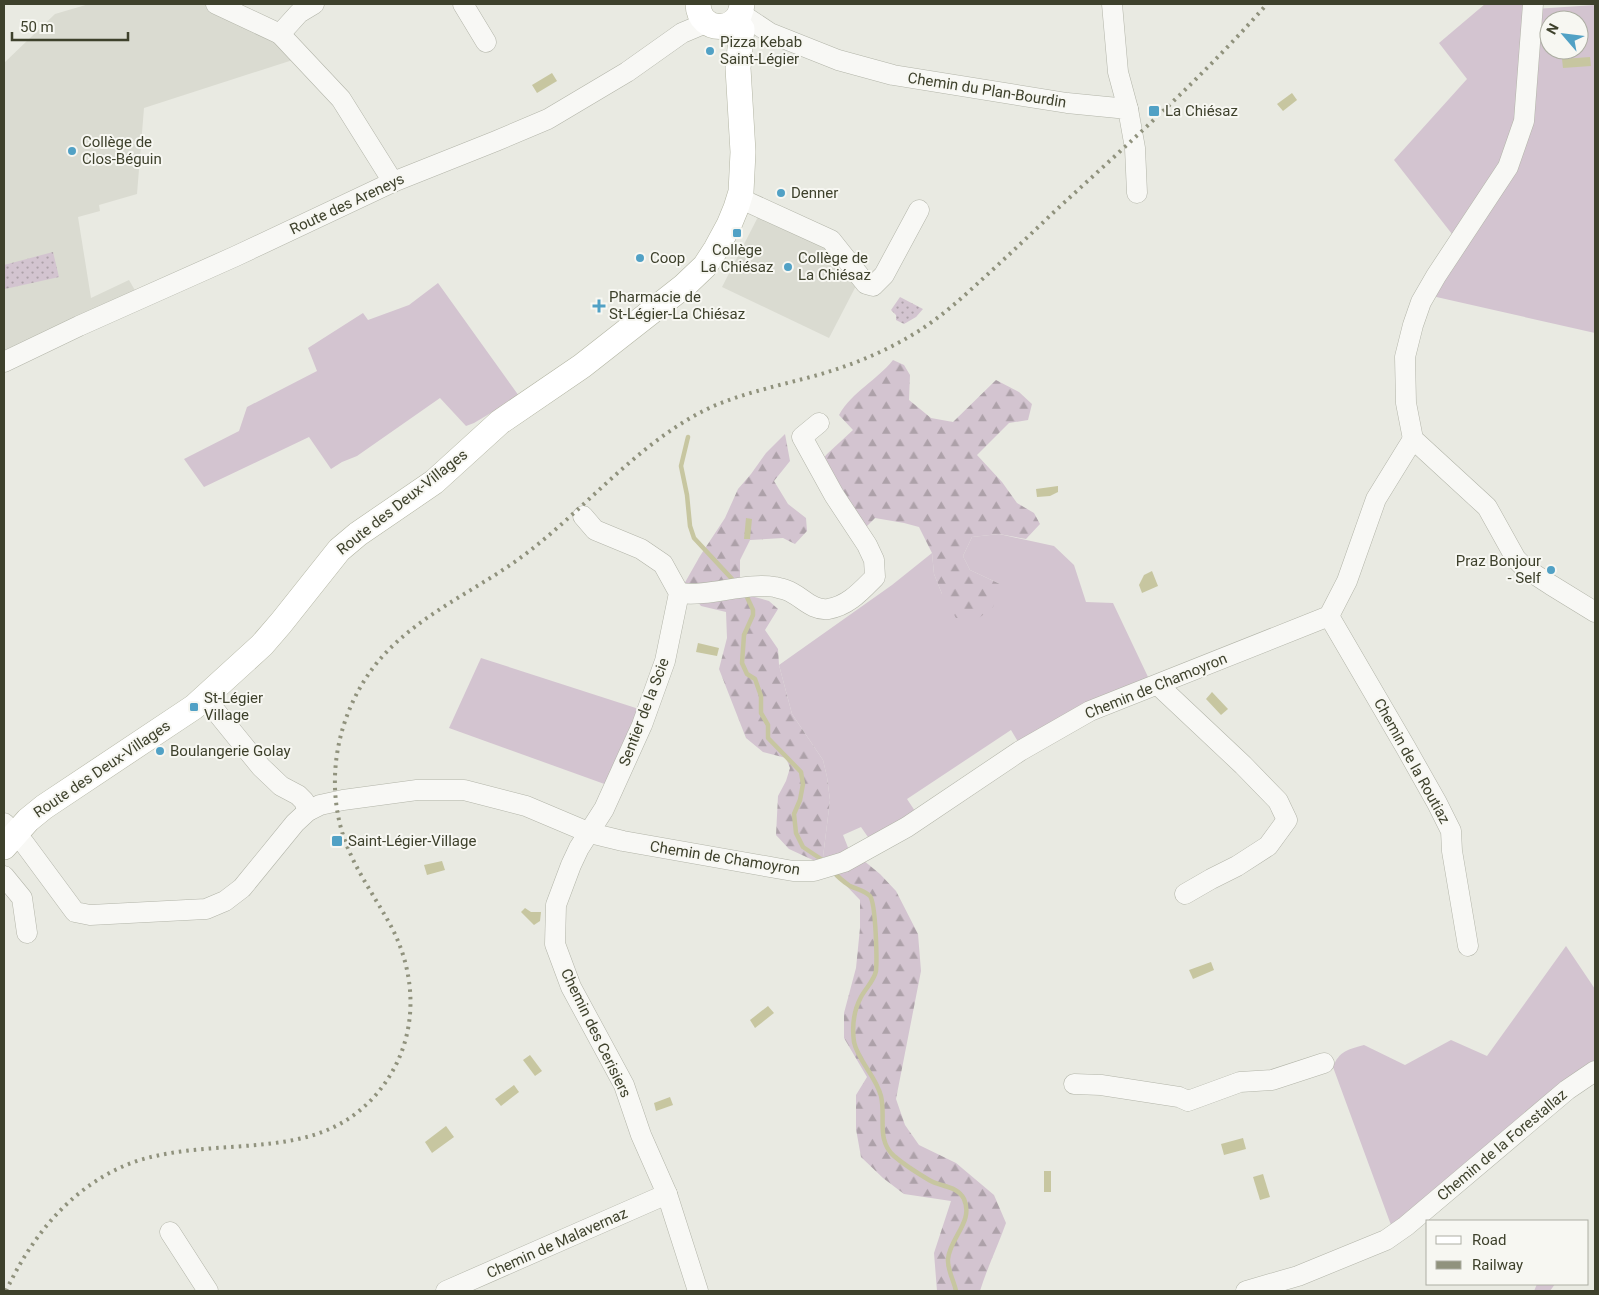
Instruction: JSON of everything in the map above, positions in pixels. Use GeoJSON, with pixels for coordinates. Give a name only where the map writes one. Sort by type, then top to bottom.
{"type":"FeatureCollection","features":[{"type":"Feature","properties":{"kind":"main road","name":"Route des Deux-Villages"},"geometry":{"type":"LineString","coordinates":[[8,834],[44,807],[194,707],[250,657],[276,629],[331,558],[343,546],[428,487],[500,422],[582,366],[694,277],[708,263],[729,225],[739,198],[743,175],[738,68],[723,16]]}},
{"type":"Feature","properties":{"kind":"street"},"geometry":{"type":"LineString","coordinates":[[216,4],[280,34],[341,99],[392,182]]}},
{"type":"Feature","properties":{"kind":"street"},"geometry":{"type":"LineString","coordinates":[[280,34],[299,13],[314,4]]}},
{"type":"Feature","properties":{"kind":"street"},"geometry":{"type":"LineString","coordinates":[[463,4],[486,42]]}},
{"type":"Feature","properties":{"kind":"street"},"geometry":{"type":"LineString","coordinates":[[1112,4],[1118,72],[1128,109],[1135,148],[1137,193]]}},
{"type":"Feature","properties":{"kind":"street"},"geometry":{"type":"LineString","coordinates":[[1533,4],[1524,121],[1508,167],[1421,302],[1405,357],[1406,403],[1413,439],[1487,508],[1516,559],[1525,568],[1551,586],[1595,612]]}},
{"type":"Feature","properties":{"kind":"street","name":"Chemin du Plan-Bourdin"},"geometry":{"type":"LineString","coordinates":[[723,16],[838,60],[893,75],[1067,103],[1128,109]]}},
{"type":"Feature","properties":{"kind":"street","name":"Route des Areneys"},"geometry":{"type":"LineString","coordinates":[[4,362],[392,182],[548,119],[627,72],[682,33],[723,16]]}},
{"type":"Feature","properties":{"kind":"street"},"geometry":{"type":"LineString","coordinates":[[739,198],[831,240],[866,284],[874,286],[884,275],[919,210]]}},
{"type":"Feature","properties":{"kind":"street"},"geometry":{"type":"LineString","coordinates":[[584,516],[595,530],[641,549],[663,564],[679,592],[692,594],[773,587],[788,590],[811,606],[826,609],[844,605],[875,577],[874,560],[867,545],[834,495],[802,438],[819,422]]}},
{"type":"Feature","properties":{"kind":"street"},"geometry":{"type":"LineString","coordinates":[[1329,616],[1347,581],[1376,499],[1413,439]]}},
{"type":"Feature","properties":{"kind":"street","name":"Sentier de la Scie"},"geometry":{"type":"LineString","coordinates":[[590,833],[604,810],[642,726],[665,662],[679,592]]}},
{"type":"Feature","properties":{"kind":"street","name":"Chemin de Chamoyron"},"geometry":{"type":"LineString","coordinates":[[8,834],[24,843],[75,912],[90,915],[206,909],[225,901],[242,888],[295,823],[308,811],[320,805],[343,800],[417,790],[464,790],[526,806],[590,833],[643,846],[793,871],[814,871],[844,862],[907,827],[1020,751],[1090,711],[1329,616]]}},
{"type":"Feature","properties":{"kind":"street","name":"Chemin de la Routiaz"},"geometry":{"type":"LineString","coordinates":[[1329,616],[1438,803],[1451,831],[1452,851],[1468,946]]}},
{"type":"Feature","properties":{"kind":"street"},"geometry":{"type":"LineString","coordinates":[[1158,685],[1278,801],[1287,820],[1268,846],[1237,866],[1185,894]]}},
{"type":"Feature","properties":{"kind":"street"},"geometry":{"type":"LineString","coordinates":[[205,698],[261,767],[281,786],[298,795],[304,801],[308,811]]}},
{"type":"Feature","properties":{"kind":"street","name":"Chemin des Cerisiers"},"geometry":{"type":"LineString","coordinates":[[590,833],[575,856],[556,905],[555,944],[570,987],[624,1085],[641,1135],[667,1194],[698,1291]]}},
{"type":"Feature","properties":{"kind":"street"},"geometry":{"type":"LineString","coordinates":[[4,876],[22,898],[27,933]]}},
{"type":"Feature","properties":{"kind":"street"},"geometry":{"type":"LineString","coordinates":[[1074,1084],[1101,1085],[1179,1097],[1188,1101],[1240,1082],[1272,1080],[1324,1063]]}},
{"type":"Feature","properties":{"kind":"street","name":"Chemin de la Forestallaz"},"geometry":{"type":"LineString","coordinates":[[1246,1291],[1298,1276],[1386,1240],[1406,1226],[1567,1090],[1595,1072]]}},
{"type":"Feature","properties":{"kind":"street","name":"Chemin de Malavernaz"},"geometry":{"type":"LineString","coordinates":[[446,1291],[667,1194]]}},
{"type":"Feature","properties":{"kind":"street"},"geometry":{"type":"LineString","coordinates":[[170,1232],[208,1291]]}},
{"type":"Feature","properties":{"kind":"shaded area","name":"Collège de Clos-Béguin"},"geometry":{"type":"Polygon","coordinates":[[[89,4],[208,4],[302,57],[144,108],[137,194],[99,205],[100,211],[78,217],[91,298],[129,280],[136,292],[4,361],[4,63],[55,14],[89,4]]]}},
{"type":"Feature","properties":{"kind":"shaded area"},"geometry":{"type":"Polygon","coordinates":[[[1589,57],[1591,66],[1563,68],[1562,60],[1589,60],[1589,57]]]}},
{"type":"Feature","properties":{"kind":"shaded area"},"geometry":{"type":"Polygon","coordinates":[[[552,73],[557,81],[537,93],[532,85],[552,73]]]}},
{"type":"Feature","properties":{"kind":"shaded area"},"geometry":{"type":"Polygon","coordinates":[[[1292,93],[1297,100],[1283,111],[1277,104],[1292,93]]]}},
{"type":"Feature","properties":{"kind":"shaded area","name":"Collège de La Chiésaz"},"geometry":{"type":"Polygon","coordinates":[[[759,215],[831,250],[857,284],[829,338],[722,287],[759,215]]]}},
{"type":"Feature","properties":{"kind":"shaded area"},"geometry":{"type":"Polygon","coordinates":[[[1058,486],[1058,492],[1050,496],[1037,497],[1036,489],[1058,486]]]}},
{"type":"Feature","properties":{"kind":"shaded area"},"geometry":{"type":"Polygon","coordinates":[[[746,518],[752,519],[750,539],[744,539],[746,518]]]}},
{"type":"Feature","properties":{"kind":"shaded area"},"geometry":{"type":"Polygon","coordinates":[[[1152,571],[1158,586],[1142,593],[1139,585],[1144,575],[1152,571]]]}},
{"type":"Feature","properties":{"kind":"shaded area"},"geometry":{"type":"Polygon","coordinates":[[[698,643],[719,648],[717,656],[696,652],[698,643]]]}},
{"type":"Feature","properties":{"kind":"shaded area"},"geometry":{"type":"Polygon","coordinates":[[[1212,692],[1228,709],[1221,715],[1206,699],[1212,692]]]}},
{"type":"Feature","properties":{"kind":"shaded area"},"geometry":{"type":"Polygon","coordinates":[[[442,861],[445,870],[427,875],[424,865],[442,861]]]}},
{"type":"Feature","properties":{"kind":"shaded area"},"geometry":{"type":"Polygon","coordinates":[[[525,908],[531,912],[541,912],[540,921],[534,925],[521,912],[525,908]]]}},
{"type":"Feature","properties":{"kind":"shaded area"},"geometry":{"type":"Polygon","coordinates":[[[1211,962],[1214,970],[1193,979],[1189,970],[1211,962]]]}},
{"type":"Feature","properties":{"kind":"shaded area"},"geometry":{"type":"Polygon","coordinates":[[[768,1006],[774,1013],[755,1028],[750,1020],[768,1006]]]}},
{"type":"Feature","properties":{"kind":"shaded area"},"geometry":{"type":"Polygon","coordinates":[[[530,1055],[542,1071],[535,1076],[523,1060],[530,1055]]]}},
{"type":"Feature","properties":{"kind":"shaded area"},"geometry":{"type":"Polygon","coordinates":[[[514,1085],[519,1092],[501,1106],[495,1099],[514,1085]]]}},
{"type":"Feature","properties":{"kind":"shaded area"},"geometry":{"type":"Polygon","coordinates":[[[670,1097],[673,1105],[656,1111],[654,1103],[670,1097]]]}},
{"type":"Feature","properties":{"kind":"shaded area"},"geometry":{"type":"Polygon","coordinates":[[[446,1126],[454,1137],[432,1153],[425,1142],[446,1126]]]}},
{"type":"Feature","properties":{"kind":"shaded area"},"geometry":{"type":"Polygon","coordinates":[[[1243,1138],[1246,1149],[1224,1155],[1221,1144],[1243,1138]]]}},
{"type":"Feature","properties":{"kind":"shaded area"},"geometry":{"type":"Polygon","coordinates":[[[1044,1171],[1051,1171],[1051,1192],[1044,1192],[1044,1171]]]}},
{"type":"Feature","properties":{"kind":"shaded area"},"geometry":{"type":"Polygon","coordinates":[[[1263,1174],[1270,1197],[1260,1200],[1253,1177],[1263,1174]]]}},
{"type":"Feature","properties":{"kind":"green space"},"geometry":{"type":"Polygon","coordinates":[[[1485,4],[1534,4],[1534,9],[1595,5],[1595,333],[1432,296],[1452,234],[1394,160],[1467,79],[1439,43],[1485,4]]]}},
{"type":"Feature","properties":{"kind":"green space"},"geometry":{"type":"Polygon","coordinates":[[[53,252],[59,277],[5,289],[4,265],[53,252]]]}},
{"type":"Feature","properties":{"kind":"green space"},"geometry":{"type":"Polygon","coordinates":[[[438,283],[519,396],[466,426],[440,398],[357,456],[331,469],[309,437],[204,487],[184,459],[239,431],[247,407],[317,371],[308,348],[363,313],[368,320],[409,305],[438,283]]]}},
{"type":"Feature","properties":{"kind":"green space"},"geometry":{"type":"Polygon","coordinates":[[[900,297],[923,309],[916,317],[904,324],[896,320],[896,315],[891,310],[900,297]]]}},
{"type":"Feature","properties":{"kind":"green space"},"geometry":{"type":"Polygon","coordinates":[[[893,360],[904,365],[910,375],[909,400],[931,418],[953,422],[996,380],[1019,392],[1032,404],[1028,420],[1009,423],[977,455],[1002,482],[1017,503],[1034,513],[1040,524],[1026,539],[999,534],[972,537],[963,556],[970,570],[1000,584],[993,607],[979,618],[956,618],[942,594],[934,574],[932,553],[919,527],[875,518],[860,533],[817,466],[853,430],[839,415],[844,407],[893,360]]]}},
{"type":"Feature","properties":{"kind":"green space"},"geometry":{"type":"Polygon","coordinates":[[[785,434],[790,461],[774,481],[788,504],[806,518],[807,531],[795,544],[783,538],[750,540],[740,560],[740,589],[751,596],[769,601],[778,609],[765,630],[778,649],[779,665],[792,714],[823,760],[830,800],[823,857],[815,861],[789,849],[776,835],[778,796],[790,768],[786,758],[763,752],[746,738],[719,669],[727,638],[726,612],[701,606],[692,595],[679,593],[725,518],[738,489],[766,453],[785,434]]]}},
{"type":"Feature","properties":{"kind":"green space"},"geometry":{"type":"Polygon","coordinates":[[[999,534],[1054,546],[1074,565],[1086,602],[1113,603],[1149,679],[1020,745],[1011,730],[907,799],[917,814],[897,827],[884,828],[870,840],[861,827],[843,835],[849,850],[830,862],[823,857],[830,800],[823,760],[792,714],[779,665],[892,585],[932,553],[934,574],[942,594],[1000,584],[970,570],[963,556],[972,537],[999,534]]]}},
{"type":"Feature","properties":{"kind":"green space"},"geometry":{"type":"Polygon","coordinates":[[[481,658],[642,710],[610,786],[449,728],[481,658]]]}},
{"type":"Feature","properties":{"kind":"green space"},"geometry":{"type":"Polygon","coordinates":[[[863,860],[896,891],[918,934],[921,971],[896,1099],[905,1125],[919,1145],[956,1163],[994,1195],[1006,1223],[980,1291],[937,1291],[934,1253],[951,1201],[904,1194],[883,1178],[861,1157],[856,1129],[856,1095],[867,1077],[844,1038],[844,1013],[856,968],[860,928],[860,900],[834,873],[863,860]]]}},
{"type":"Feature","properties":{"kind":"green space"},"geometry":{"type":"Polygon","coordinates":[[[1566,946],[1595,989],[1595,1066],[1399,1224],[1391,1225],[1333,1067],[1338,1057],[1345,1052],[1364,1045],[1405,1065],[1451,1040],[1487,1056],[1566,946]]]}},
{"type":"Feature","properties":{"kind":"green space"},"geometry":{"type":"Polygon","coordinates":[[[1537,1285],[1554,1285],[1550,1291],[1534,1291],[1537,1285]]]}},
{"type":"Feature","properties":{"kind":"waterway"},"geometry":{"type":"LineString","coordinates":[[688,437],[681,466],[687,495],[690,526],[694,538],[733,580]]}},
{"type":"Feature","properties":{"kind":"waterway"},"geometry":{"type":"LineString","coordinates":[[747,597],[753,610],[753,615],[744,635],[742,663],[747,674],[755,679],[761,696],[761,713],[768,725],[768,738],[801,772],[803,784],[800,800],[794,814],[796,833],[803,847],[824,861]]}},
{"type":"Feature","properties":{"kind":"waterway"},"geometry":{"type":"LineString","coordinates":[[833,871],[850,886],[868,894],[874,910],[876,971],[857,1007],[853,1025],[853,1036],[856,1049],[879,1089],[885,1143],[888,1150],[906,1165],[925,1178],[957,1191],[964,1199],[966,1215],[948,1259],[956,1291]]}},
{"type":"Feature","properties":{"kind":"railway"},"geometry":{"type":"LineString","coordinates":[[6,1291],[29,1249],[60,1211],[77,1195],[117,1169],[140,1160],[174,1152],[270,1144],[307,1137],[341,1123],[357,1113],[372,1099],[387,1080],[398,1060],[406,1039],[410,1017],[410,994],[407,972],[392,928],[360,873],[344,838],[338,816],[335,770],[338,747],[352,703],[376,664],[392,646],[430,616],[532,549],[642,452],[690,418],[728,400],[827,372],[867,358],[905,339],[936,319],[988,274],[1164,110],[1217,58],[1267,4]]}},
{"type":"Feature","properties":{"kind":"place","name":"Pizza Kebab Saint-Légier"},"geometry":{"type":"Point","coordinates":[710,51]}},
{"type":"Feature","properties":{"kind":"place","name":"La Chiésaz"},"geometry":{"type":"Point","coordinates":[1154,111]}},
{"type":"Feature","properties":{"kind":"place","name":"Collège de Clos-Béguin"},"geometry":{"type":"Point","coordinates":[72,151]}},
{"type":"Feature","properties":{"kind":"place","name":"Denner"},"geometry":{"type":"Point","coordinates":[781,193]}},
{"type":"Feature","properties":{"kind":"place","name":"Collège La Chiésaz"},"geometry":{"type":"Point","coordinates":[737,233]}},
{"type":"Feature","properties":{"kind":"place","name":"Coop"},"geometry":{"type":"Point","coordinates":[640,258]}},
{"type":"Feature","properties":{"kind":"place","name":"Collège de La Chiésaz"},"geometry":{"type":"Point","coordinates":[788,267]}},
{"type":"Feature","properties":{"kind":"place","name":"Pharmacie de St-Légier-La Chiésaz"},"geometry":{"type":"Point","coordinates":[599,306]}},
{"type":"Feature","properties":{"kind":"place","name":"Praz Bonjour - Self"},"geometry":{"type":"Point","coordinates":[1551,570]}},
{"type":"Feature","properties":{"kind":"place","name":"St-Légier Village"},"geometry":{"type":"Point","coordinates":[194,707]}},
{"type":"Feature","properties":{"kind":"place","name":"Boulangerie Golay"},"geometry":{"type":"Point","coordinates":[160,751]}},
{"type":"Feature","properties":{"kind":"place","name":"Saint-Légier-Village"},"geometry":{"type":"Point","coordinates":[337,841]}}]}
